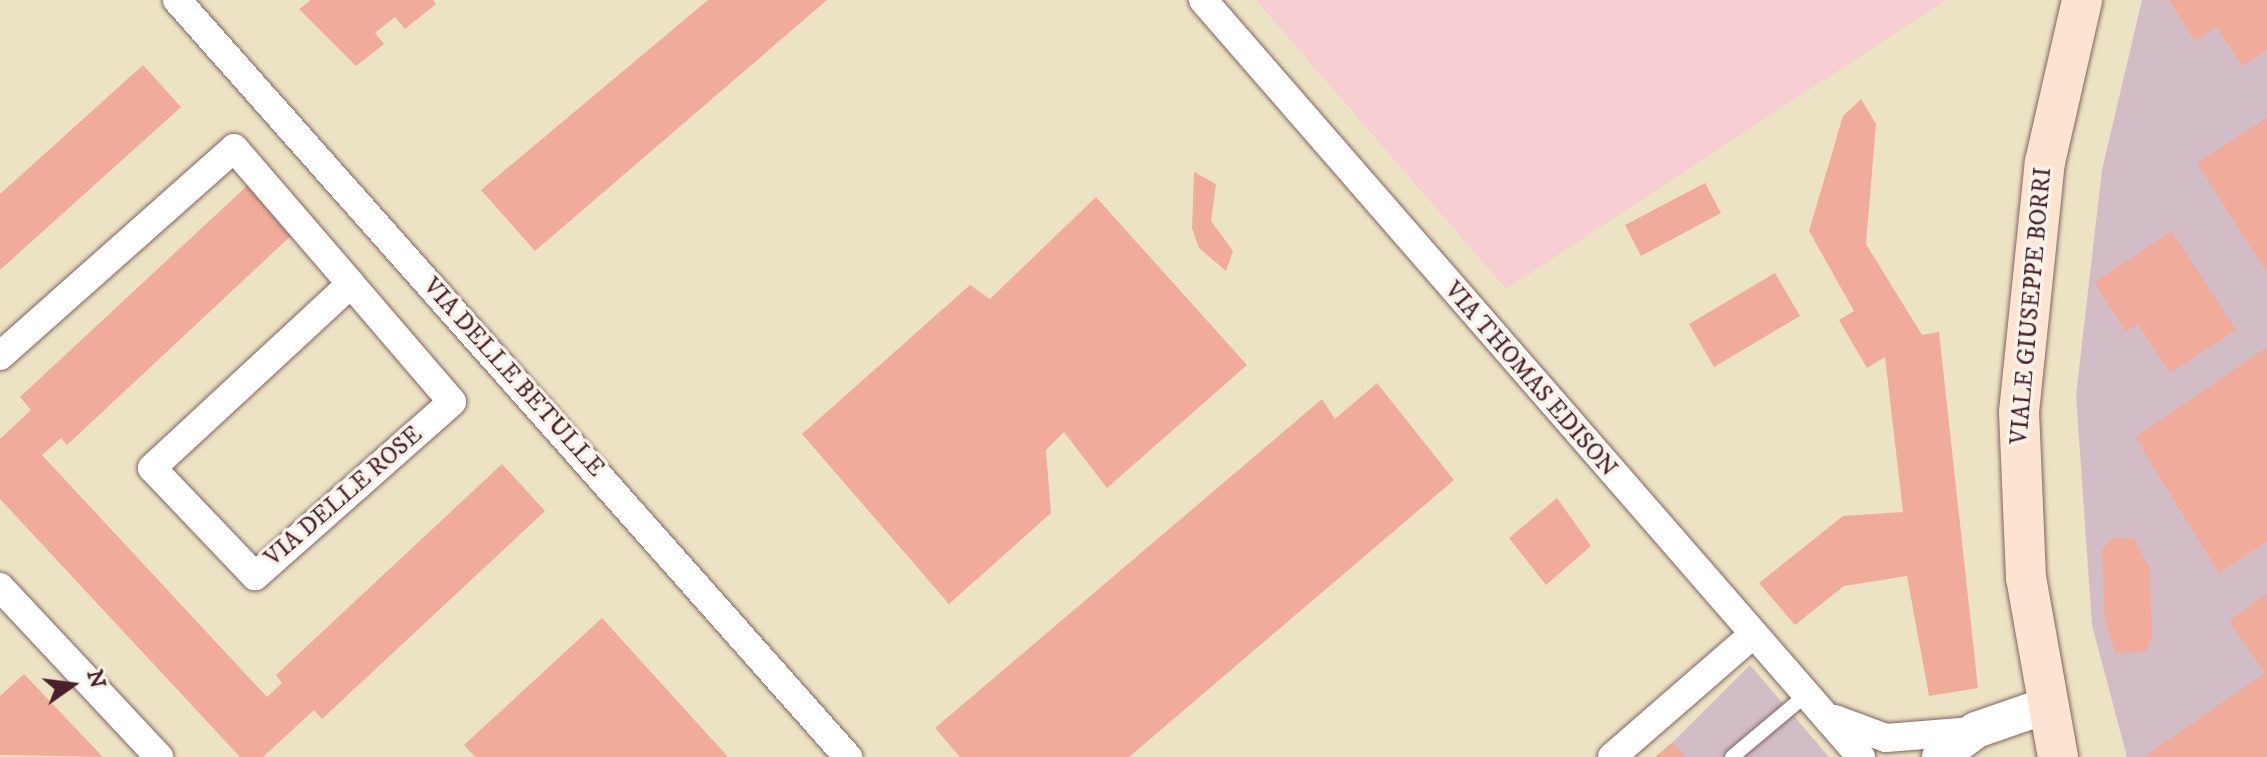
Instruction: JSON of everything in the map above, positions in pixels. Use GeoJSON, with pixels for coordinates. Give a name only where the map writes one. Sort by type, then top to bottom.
{"type":"FeatureCollection","features":[{"type":"Feature","properties":{"kind":"main road","name":"VIALE GIUSEPPE BORRI"},"geometry":{"type":"LineString","coordinates":[[2057,757],[2045,706],[2023,551],[2019,412],[2045,162],[2082,0]]}},
{"type":"Feature","properties":{"kind":"street","name":"VIA DELLE BETULLE"},"geometry":{"type":"LineString","coordinates":[[177,0],[848,757]]}},
{"type":"Feature","properties":{"kind":"street","name":"VIA THOMAS EDISON"},"geometry":{"type":"LineString","coordinates":[[1203,0],[1750,637],[1861,757]]}},
{"type":"Feature","properties":{"kind":"street","name":"VIA DELLE ROSE"},"geometry":{"type":"LineString","coordinates":[[0,356],[234,148],[351,284],[452,402],[255,576],[152,468],[351,284]]}},
{"type":"Feature","properties":{"kind":"street"},"geometry":{"type":"LineString","coordinates":[[0,587],[159,757]]}},
{"type":"Feature","properties":{"kind":"street"},"geometry":{"type":"LineString","coordinates":[[1612,757],[1750,637]]}},
{"type":"Feature","properties":{"kind":"street"},"geometry":{"type":"LineString","coordinates":[[1815,704],[1855,732],[1886,738],[1976,730],[2045,706]]}},
{"type":"Feature","properties":{"kind":"street"},"geometry":{"type":"LineString","coordinates":[[1940,757],[1976,730]]}},
{"type":"Feature","properties":{"kind":"lane"},"geometry":{"type":"LineString","coordinates":[[1732,757],[1815,704]]}},
{"type":"Feature","properties":{"kind":"shaded area"},"geometry":{"type":"Polygon","coordinates":[[[1256,0],[1946,0],[1506,289],[1256,0]]]}},
{"type":"Feature","properties":{"kind":"shaded area"},"geometry":{"type":"Polygon","coordinates":[[[2142,0],[2267,0],[2267,757],[2127,757],[2092,625],[2076,395],[2102,170],[2142,0]]]}},
{"type":"Feature","properties":{"kind":"shaded area"},"geometry":{"type":"Polygon","coordinates":[[[1750,665],[1829,757],[1655,757],[1673,742],[1750,665]]]}},
{"type":"Feature","properties":{"kind":"building"},"geometry":{"type":"Polygon","coordinates":[[[311,0],[433,0],[436,4],[405,29],[395,17],[375,33],[384,44],[356,66],[299,9],[311,0]]]}},
{"type":"Feature","properties":{"kind":"building"},"geometry":{"type":"Polygon","coordinates":[[[708,0],[827,0],[535,251],[481,190],[708,0]]]}},
{"type":"Feature","properties":{"kind":"building"},"geometry":{"type":"Polygon","coordinates":[[[2169,0],[2267,0],[2267,50],[2242,66],[2217,27],[2195,41],[2169,0]]]}},
{"type":"Feature","properties":{"kind":"building"},"geometry":{"type":"Polygon","coordinates":[[[143,65],[181,107],[0,270],[0,194],[143,65]]]}},
{"type":"Feature","properties":{"kind":"building"},"geometry":{"type":"Polygon","coordinates":[[[1861,99],[1876,124],[1866,244],[1922,335],[1939,332],[1978,688],[1929,696],[1907,576],[1844,586],[1795,625],[1759,583],[1843,516],[1903,512],[1885,357],[1867,368],[1839,320],[1854,311],[1809,231],[1843,116],[1861,99]]]}},
{"type":"Feature","properties":{"kind":"building"},"geometry":{"type":"Polygon","coordinates":[[[2267,118],[2267,273],[2197,163],[2267,118]]]}},
{"type":"Feature","properties":{"kind":"building"},"geometry":{"type":"Polygon","coordinates":[[[1194,172],[1216,184],[1211,221],[1233,251],[1226,271],[1199,248],[1192,228],[1194,172]]]}},
{"type":"Feature","properties":{"kind":"building"},"geometry":{"type":"Polygon","coordinates":[[[1705,183],[1721,213],[1641,256],[1625,225],[1705,183]]]}},
{"type":"Feature","properties":{"kind":"building"},"geometry":{"type":"Polygon","coordinates":[[[249,184],[294,233],[67,445],[61,438],[42,455],[267,697],[282,683],[276,675],[502,464],[545,511],[322,719],[314,710],[263,757],[240,757],[0,499],[0,439],[31,410],[20,397],[249,184]]]}},
{"type":"Feature","properties":{"kind":"building"},"geometry":{"type":"Polygon","coordinates":[[[1096,197],[1247,365],[1107,488],[1064,432],[1046,450],[1051,513],[949,604],[802,434],[970,285],[990,299],[1096,197]]]}},
{"type":"Feature","properties":{"kind":"building"},"geometry":{"type":"Polygon","coordinates":[[[2172,231],[2236,330],[2170,373],[2138,324],[2126,332],[2094,282],[2172,231]]]}},
{"type":"Feature","properties":{"kind":"building"},"geometry":{"type":"Polygon","coordinates":[[[1775,273],[1800,316],[1714,367],[1689,324],[1775,273]]]}},
{"type":"Feature","properties":{"kind":"building"},"geometry":{"type":"Polygon","coordinates":[[[2267,347],[2267,542],[2219,573],[2135,437],[2267,347]]]}},
{"type":"Feature","properties":{"kind":"building"},"geometry":{"type":"Polygon","coordinates":[[[1377,383],[1454,480],[1129,757],[960,757],[935,728],[1322,399],[1335,419],[1377,383]]]}},
{"type":"Feature","properties":{"kind":"building"},"geometry":{"type":"Polygon","coordinates":[[[1557,498],[1591,546],[1546,585],[1509,538],[1557,498]]]}},
{"type":"Feature","properties":{"kind":"building"},"geometry":{"type":"Polygon","coordinates":[[[2115,537],[2134,539],[2150,568],[2152,637],[2146,651],[2115,653],[2105,621],[2102,549],[2115,537]]]}},
{"type":"Feature","properties":{"kind":"building"},"geometry":{"type":"Polygon","coordinates":[[[2267,594],[2267,757],[2143,757],[2265,673],[2229,621],[2267,594]]]}},
{"type":"Feature","properties":{"kind":"building"},"geometry":{"type":"Polygon","coordinates":[[[602,618],[728,757],[475,757],[464,745],[602,618]]]}},
{"type":"Feature","properties":{"kind":"building"},"geometry":{"type":"Polygon","coordinates":[[[24,674],[103,757],[0,755],[0,696],[24,674]]]}},
{"type":"Feature","properties":{"kind":"building"},"geometry":{"type":"Polygon","coordinates":[[[1673,742],[1686,757],[1655,757],[1673,742]]]}}]}
